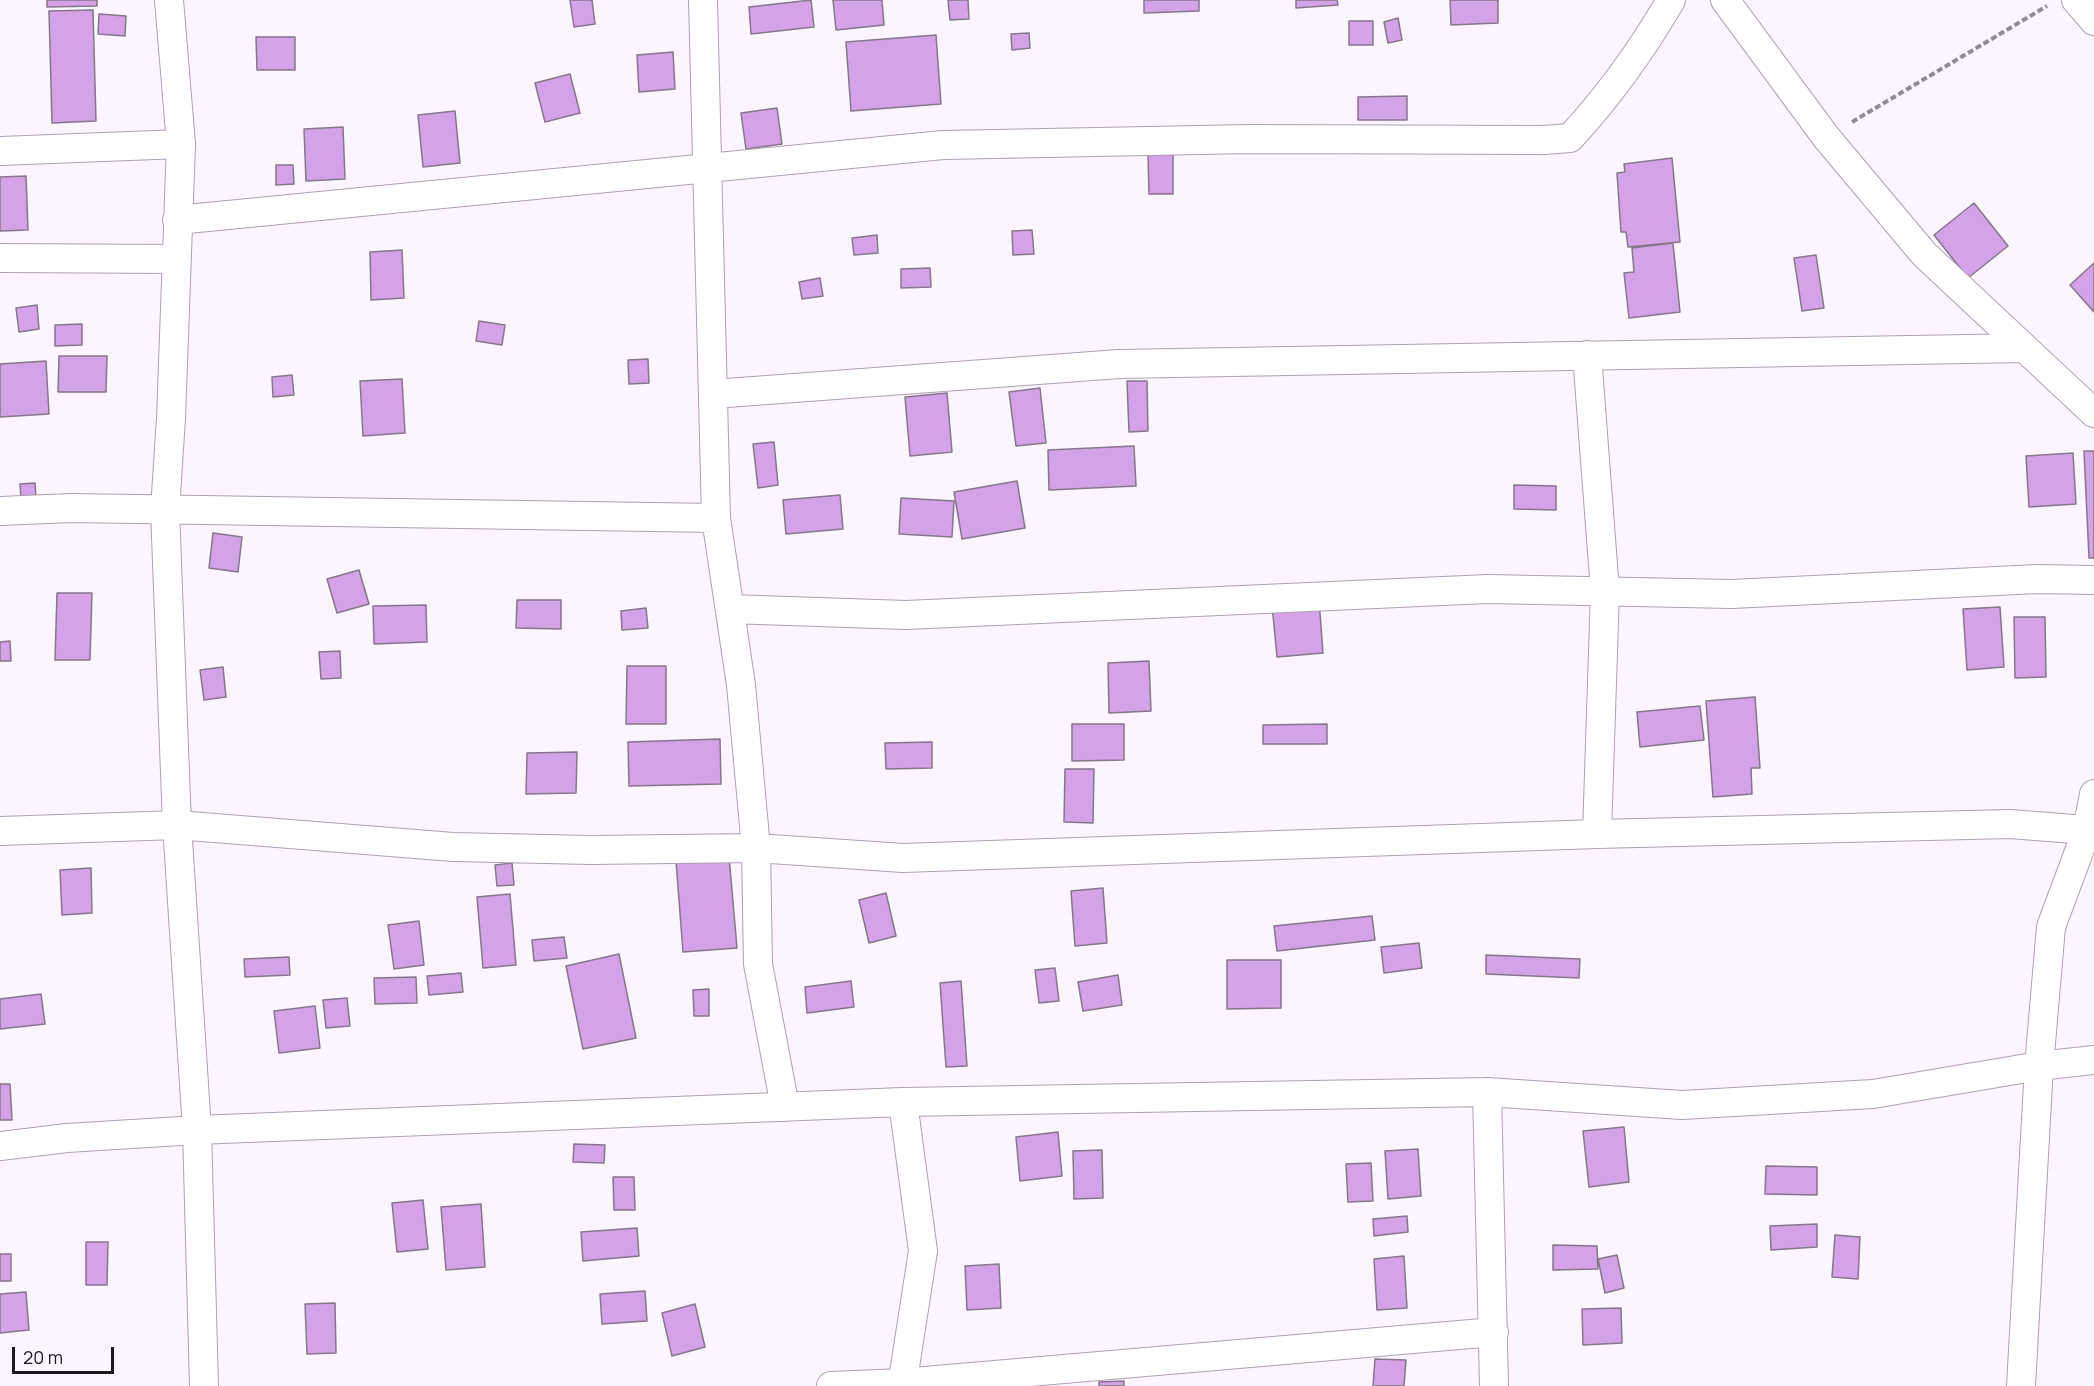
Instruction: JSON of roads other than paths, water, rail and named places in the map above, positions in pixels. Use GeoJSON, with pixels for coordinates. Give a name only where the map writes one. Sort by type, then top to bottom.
{"type":"FeatureCollection","features":[{"type":"Feature","properties":{"kind":"street"},"geometry":{"type":"LineString","coordinates":[[170,0],[180,144],[171,418],[165,510],[177,825],[197,1130],[204,1386]]}},
{"type":"Feature","properties":{"kind":"street"},"geometry":{"type":"LineString","coordinates":[[703,0],[716,518],[741,685],[756,848],[758,964],[785,1107]]}},
{"type":"Feature","properties":{"kind":"street"},"geometry":{"type":"LineString","coordinates":[[177,220],[943,145],[1250,139],[1544,140],[1570,138],[1590,116],[1646,43],[1671,0]]}},
{"type":"Feature","properties":{"kind":"street"},"geometry":{"type":"LineString","coordinates":[[1725,0],[1826,137],[1924,254],[2094,413]]}},
{"type":"Feature","properties":{"kind":"street"},"geometry":{"type":"LineString","coordinates":[[2076,0],[2094,21]]}},
{"type":"Feature","properties":{"kind":"street"},"geometry":{"type":"LineString","coordinates":[[0,151],[180,144]]}},
{"type":"Feature","properties":{"kind":"street"},"geometry":{"type":"LineString","coordinates":[[0,258],[176,259]]}},
{"type":"Feature","properties":{"kind":"street"},"geometry":{"type":"LineString","coordinates":[[712,394],[1119,364],[2024,348]]}},
{"type":"Feature","properties":{"kind":"street"},"geometry":{"type":"LineString","coordinates":[[1587,356],[1605,591],[1597,834]]}},
{"type":"Feature","properties":{"kind":"street"},"geometry":{"type":"LineString","coordinates":[[0,512],[72,508],[716,518]]}},
{"type":"Feature","properties":{"kind":"street"},"geometry":{"type":"LineString","coordinates":[[730,609],[906,615],[1488,589],[1732,594],[2037,579],[2094,580]]}},
{"type":"Feature","properties":{"kind":"street"},"geometry":{"type":"LineString","coordinates":[[2021,1386],[2039,1066],[2051,927],[2087,830],[2094,794]]}},
{"type":"Feature","properties":{"kind":"street"},"geometry":{"type":"LineString","coordinates":[[0,831],[177,825],[453,847],[591,850],[756,848],[903,858],[1597,834],[2010,824],[2087,830]]}},
{"type":"Feature","properties":{"kind":"street"},"geometry":{"type":"LineString","coordinates":[[0,1146],[67,1138],[197,1130],[903,1102],[1487,1092],[1682,1105],[1873,1094],[2039,1066],[2094,1060]]}},
{"type":"Feature","properties":{"kind":"street"},"geometry":{"type":"LineString","coordinates":[[1487,1092],[1494,1386]]}},
{"type":"Feature","properties":{"kind":"street"},"geometry":{"type":"LineString","coordinates":[[902,1384],[923,1251],[903,1102]]}},
{"type":"Feature","properties":{"kind":"street"},"geometry":{"type":"LineString","coordinates":[[831,1386],[902,1384],[1494,1332]]}}]}
